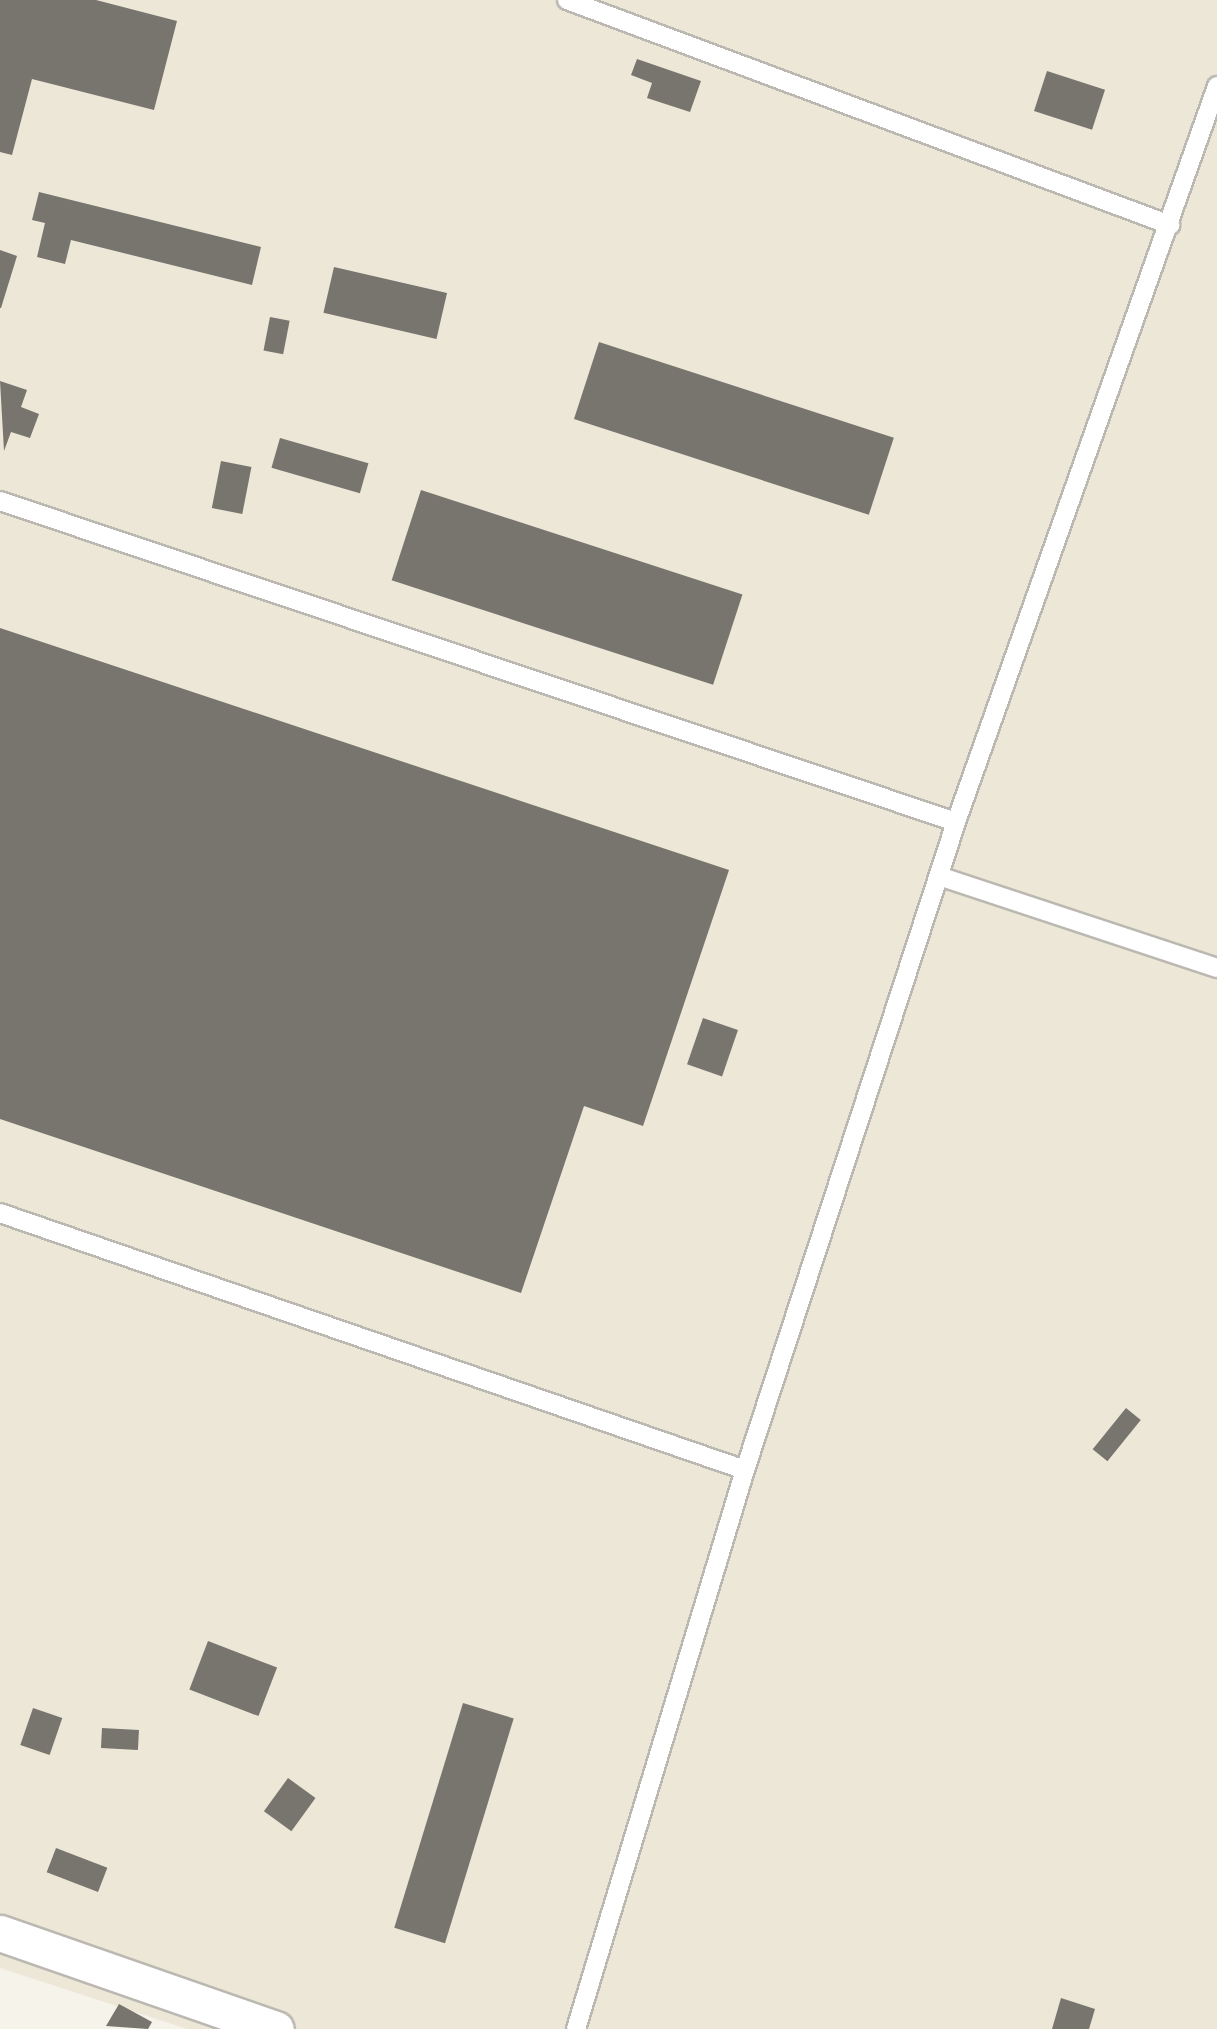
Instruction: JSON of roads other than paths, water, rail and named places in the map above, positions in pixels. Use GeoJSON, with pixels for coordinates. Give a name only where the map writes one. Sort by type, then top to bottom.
{"type":"FeatureCollection","features":[{"type":"Feature","properties":{"kind":"street"},"geometry":{"type":"LineString","coordinates":[[0,1933],[276,2029]]}},
{"type":"Feature","properties":{"kind":"lane"},"geometry":{"type":"LineString","coordinates":[[567,0],[1170,225]]}},
{"type":"Feature","properties":{"kind":"lane"},"geometry":{"type":"LineString","coordinates":[[576,2029],[744,1470],[942,877],[956,822],[1170,225],[1217,86]]}},
{"type":"Feature","properties":{"kind":"lane"},"geometry":{"type":"LineString","coordinates":[[0,501],[956,822]]}},
{"type":"Feature","properties":{"kind":"lane"},"geometry":{"type":"LineString","coordinates":[[942,877],[1217,968]]}},
{"type":"Feature","properties":{"kind":"lane"},"geometry":{"type":"LineString","coordinates":[[0,1213],[744,1470]]}}]}
